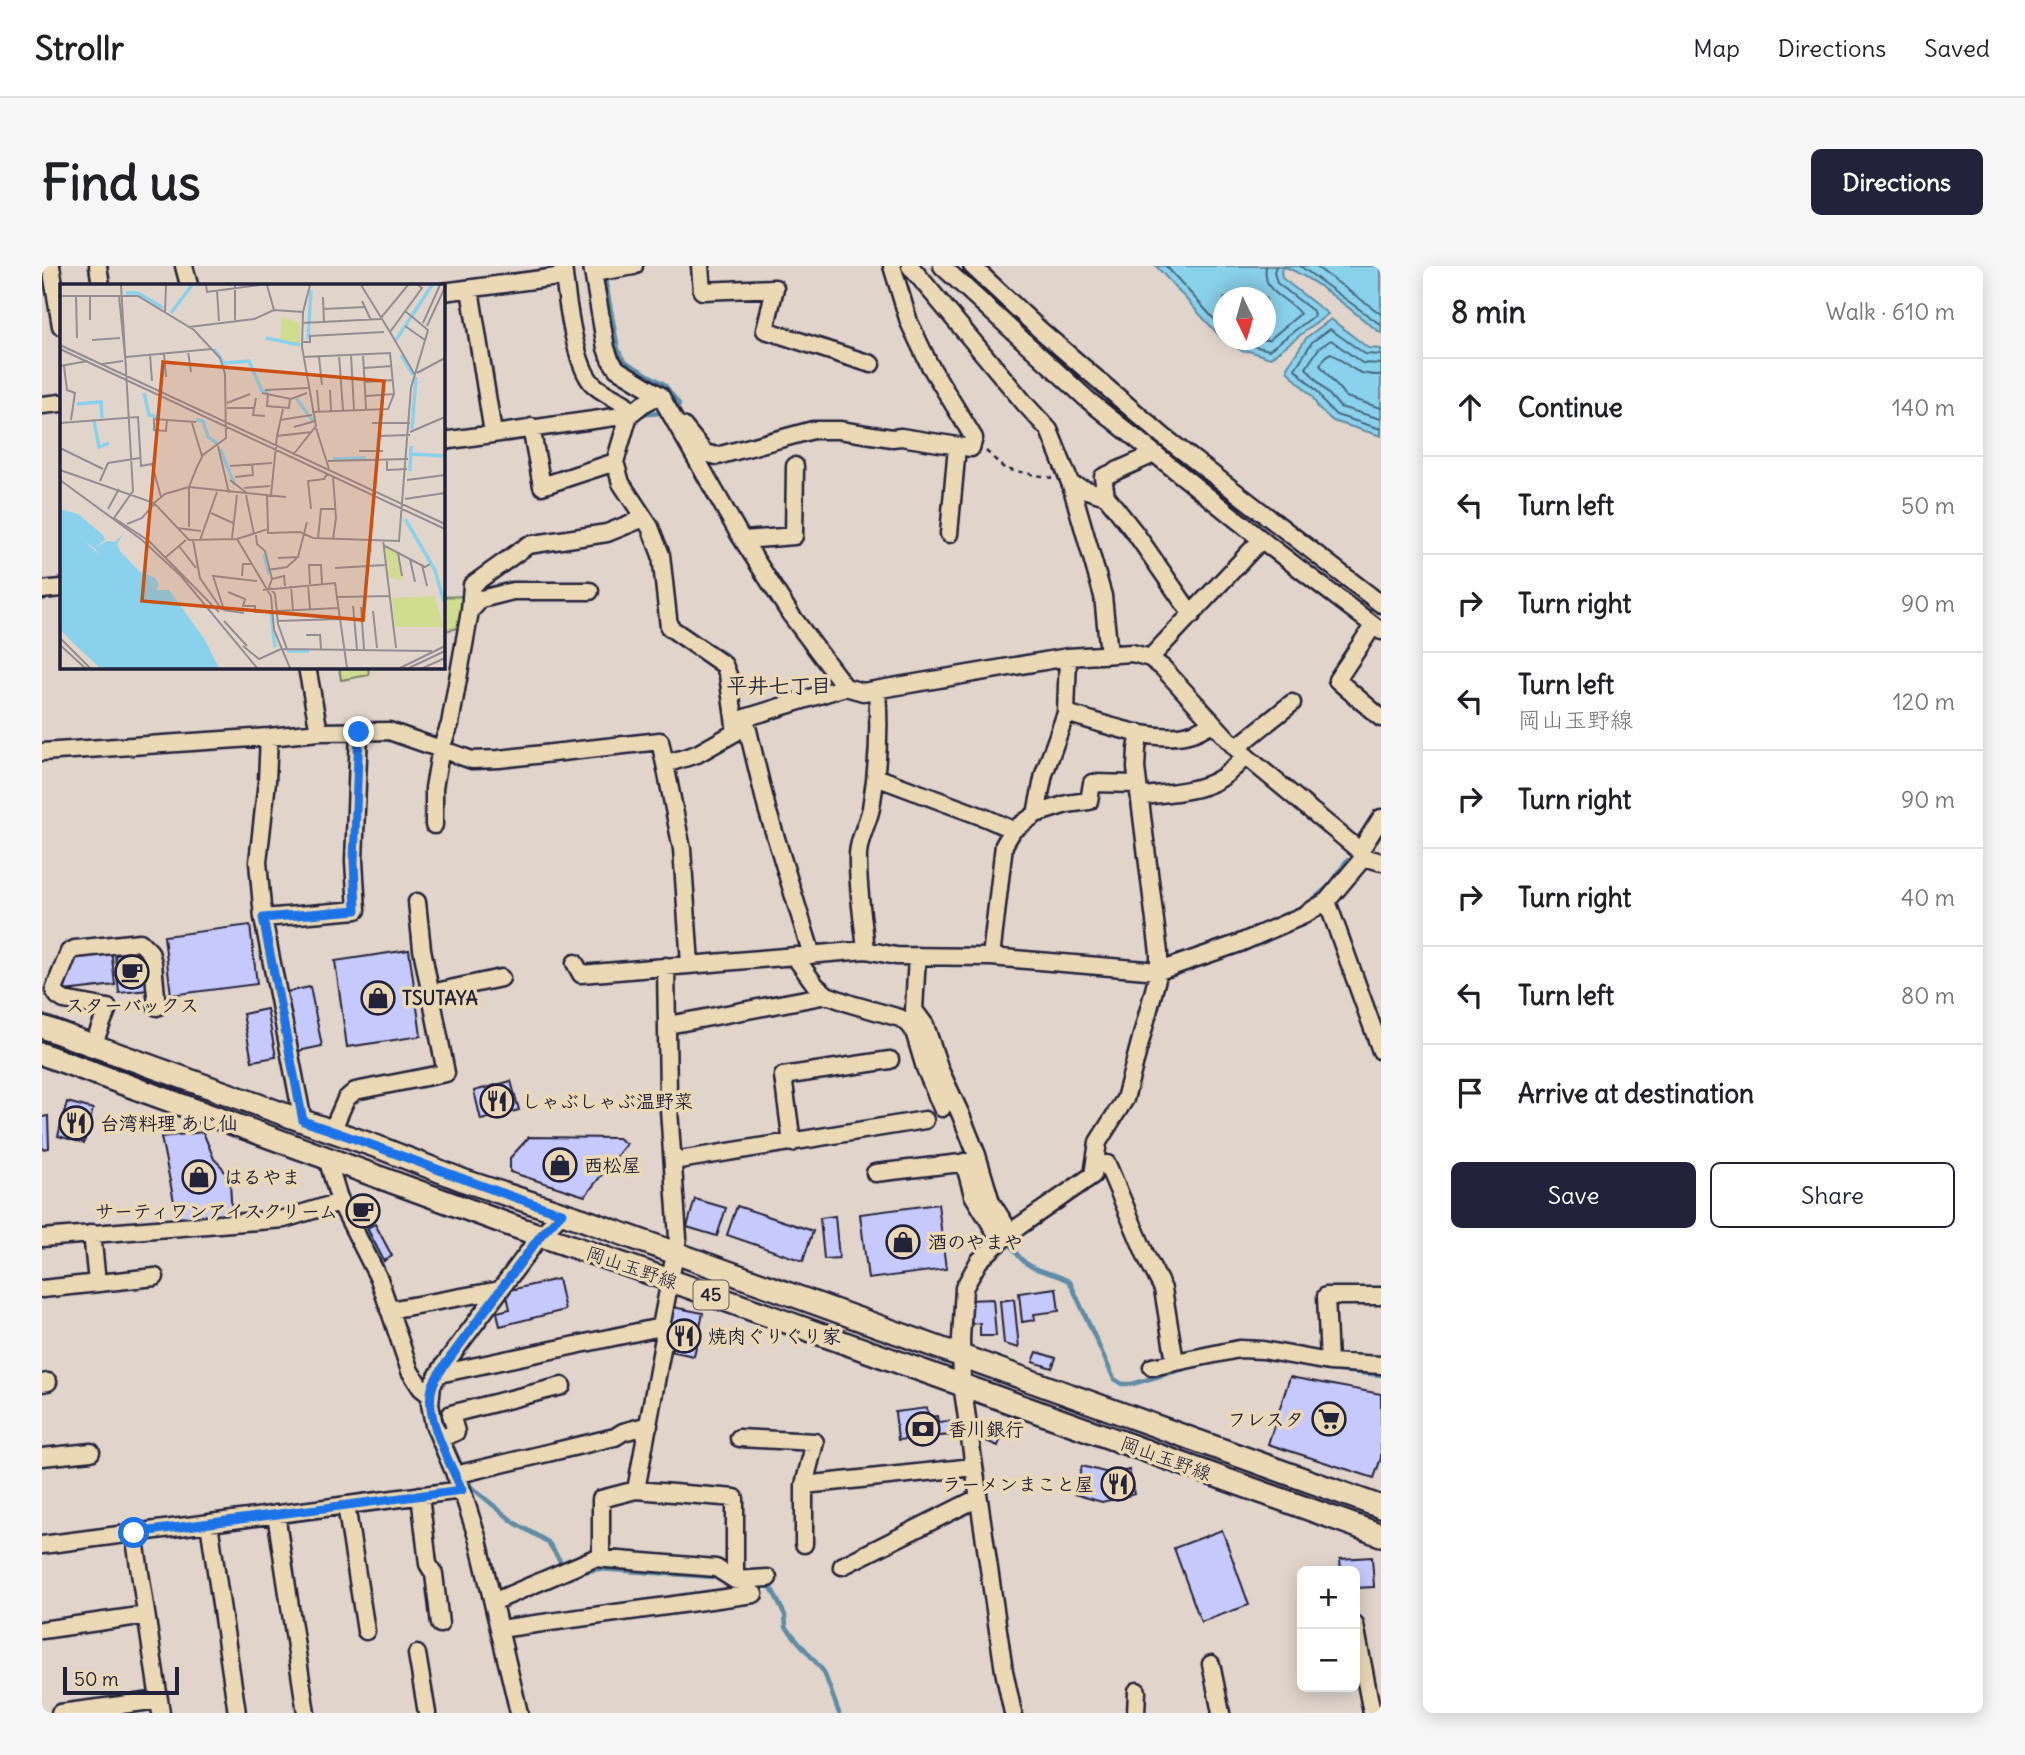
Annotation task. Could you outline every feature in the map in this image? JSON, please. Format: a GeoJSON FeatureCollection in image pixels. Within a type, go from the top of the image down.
{"type":"FeatureCollection","features":[{"type":"Feature","properties":{"kind":"main road","name":"岡山玉野線"},"geometry":{"type":"LineString","coordinates":[[42,1027],[465,1181],[562,1213],[1381,1507]]}},
{"type":"Feature","properties":{"kind":"main road","name":"岡山玉野線"},"geometry":{"type":"LineString","coordinates":[[42,1054],[1381,1535]]}},
{"type":"Feature","properties":{"kind":"street"},"geometry":{"type":"LineString","coordinates":[[51,266],[60,320]]}},
{"type":"Feature","properties":{"kind":"street"},"geometry":{"type":"LineString","coordinates":[[97,266],[101,284]]}},
{"type":"Feature","properties":{"kind":"street"},"geometry":{"type":"LineString","coordinates":[[184,266],[189,284]]}},
{"type":"Feature","properties":{"kind":"street"},"geometry":{"type":"LineString","coordinates":[[634,266],[593,269],[610,359],[617,369],[660,396],[791,615],[845,687]]}},
{"type":"Feature","properties":{"kind":"street"},"geometry":{"type":"LineString","coordinates":[[700,266],[702,291],[775,288],[765,330],[871,364]]}},
{"type":"Feature","properties":{"kind":"street"},"geometry":{"type":"LineString","coordinates":[[892,266],[909,322],[929,364],[974,438],[964,446],[949,534]]}},
{"type":"Feature","properties":{"kind":"street"},"geometry":{"type":"LineString","coordinates":[[910,266],[1049,430],[1070,483],[1103,596],[1109,654]]}},
{"type":"Feature","properties":{"kind":"street"},"geometry":{"type":"LineString","coordinates":[[942,266],[1088,400],[1377,629],[1337,680],[1381,718]]}},
{"type":"Feature","properties":{"kind":"street"},"geometry":{"type":"LineString","coordinates":[[972,266],[1039,329],[1163,436],[1381,604]]}},
{"type":"Feature","properties":{"kind":"street"},"geometry":{"type":"LineString","coordinates":[[444,292],[564,271],[578,354],[585,374],[594,386],[625,404],[629,415],[615,463],[621,483],[650,527],[661,555],[668,627],[724,665],[728,675],[736,732]]}},
{"type":"Feature","properties":{"kind":"street"},"geometry":{"type":"LineString","coordinates":[[470,289],[493,433]]}},
{"type":"Feature","properties":{"kind":"street"},"geometry":{"type":"LineString","coordinates":[[444,441],[629,415],[660,396]]}},
{"type":"Feature","properties":{"kind":"street"},"geometry":{"type":"LineString","coordinates":[[42,405],[60,403]]}},
{"type":"Feature","properties":{"kind":"street"},"geometry":{"type":"LineString","coordinates":[[677,425],[683,425],[705,453],[717,456],[813,430],[839,430],[964,446]]}},
{"type":"Feature","properties":{"kind":"street"},"geometry":{"type":"LineString","coordinates":[[531,427],[542,486],[615,463]]}},
{"type":"Feature","properties":{"kind":"street"},"geometry":{"type":"LineString","coordinates":[[1154,454],[1103,477],[1106,496],[1192,615]]}},
{"type":"Feature","properties":{"kind":"street"},"geometry":{"type":"LineString","coordinates":[[744,540],[794,536],[795,466]]}},
{"type":"Feature","properties":{"kind":"street"},"geometry":{"type":"LineString","coordinates":[[1070,483],[1106,496]]}},
{"type":"Feature","properties":{"kind":"street"},"geometry":{"type":"LineString","coordinates":[[434,825],[434,788],[441,748],[450,724],[472,585],[528,545],[607,533],[644,518]]}},
{"type":"Feature","properties":{"kind":"street"},"geometry":{"type":"LineString","coordinates":[[1264,542],[1306,557],[1311,552]]}},
{"type":"Feature","properties":{"kind":"street"},"geometry":{"type":"LineString","coordinates":[[1150,658],[1264,542]]}},
{"type":"Feature","properties":{"kind":"street"},"geometry":{"type":"LineString","coordinates":[[42,590],[60,588]]}},
{"type":"Feature","properties":{"kind":"street"},"geometry":{"type":"LineString","coordinates":[[470,611],[481,599],[513,591],[590,592]]}},
{"type":"Feature","properties":{"kind":"street"},"geometry":{"type":"LineString","coordinates":[[665,764],[696,754],[736,732],[745,718],[845,687],[863,692],[1068,657],[1132,653],[1150,658],[1163,668],[1241,752],[1362,854],[1381,862]]}},
{"type":"Feature","properties":{"kind":"street"},"geometry":{"type":"LineString","coordinates":[[1036,814],[1044,774],[1066,713],[1068,657]]}},
{"type":"Feature","properties":{"kind":"street"},"geometry":{"type":"LineString","coordinates":[[306,668],[319,732]]}},
{"type":"Feature","properties":{"kind":"street"},"geometry":{"type":"LineString","coordinates":[[866,950],[858,853],[862,830],[870,812],[876,777],[880,726],[877,690]]}},
{"type":"Feature","properties":{"kind":"street"},"geometry":{"type":"LineString","coordinates":[[991,957],[1004,845],[1013,830],[1036,814],[1067,804],[1089,801],[1093,783],[1139,790],[1203,786],[1215,782],[1227,774],[1241,752],[1292,704]]}},
{"type":"Feature","properties":{"kind":"street"},"geometry":{"type":"LineString","coordinates":[[1066,713],[1140,733],[1176,736],[1193,733],[1213,723]]}},
{"type":"Feature","properties":{"kind":"street"},"geometry":{"type":"LineString","coordinates":[[745,718],[803,956],[816,986],[827,995],[900,1018],[909,1024],[936,1077],[961,1113],[971,1162],[1005,1236]]}},
{"type":"Feature","properties":{"kind":"street"},"geometry":{"type":"LineString","coordinates":[[42,752],[319,732],[389,731],[472,760],[660,741],[682,849],[690,964]]}},
{"type":"Feature","properties":{"kind":"street"},"geometry":{"type":"LineString","coordinates":[[263,918],[356,910],[354,861],[359,732]]}},
{"type":"Feature","properties":{"kind":"street"},"geometry":{"type":"LineString","coordinates":[[1013,1713],[1004,1671],[962,1384],[964,1288],[979,1261],[1005,1236],[1093,1175],[1098,1142],[1125,1099],[1159,971],[1139,790],[1137,750],[1140,733]]}},
{"type":"Feature","properties":{"kind":"street"},"geometry":{"type":"LineString","coordinates":[[269,737],[258,862],[263,918],[303,1121]]}},
{"type":"Feature","properties":{"kind":"street"},"geometry":{"type":"LineString","coordinates":[[876,777],[1013,830]]}},
{"type":"Feature","properties":{"kind":"street"},"geometry":{"type":"LineString","coordinates":[[575,963],[581,974],[866,950],[896,956],[991,957],[1159,971],[1240,943],[1302,916],[1327,901],[1362,854],[1381,818]]}},
{"type":"Feature","properties":{"kind":"street"},"geometry":{"type":"LineString","coordinates":[[1327,901],[1381,1051]]}},
{"type":"Feature","properties":{"kind":"street"},"geometry":{"type":"LineString","coordinates":[[332,1131],[346,1099],[355,1091],[446,1073],[422,949],[417,902]]}},
{"type":"Feature","properties":{"kind":"street"},"geometry":{"type":"LineString","coordinates":[[93,1045],[108,1008],[64,1000],[54,990],[69,952],[75,949],[140,942],[150,952],[153,963],[157,1007]]}},
{"type":"Feature","properties":{"kind":"street"},"geometry":{"type":"LineString","coordinates":[[917,956],[914,1010],[925,1025],[942,1108]]}},
{"type":"Feature","properties":{"kind":"street"},"geometry":{"type":"LineString","coordinates":[[636,1490],[664,1338],[661,1326],[678,1238],[668,1095],[666,966]]}},
{"type":"Feature","properties":{"kind":"street"},"geometry":{"type":"LineString","coordinates":[[430,993],[501,978]]}},
{"type":"Feature","properties":{"kind":"street"},"geometry":{"type":"LineString","coordinates":[[668,1025],[827,995]]}},
{"type":"Feature","properties":{"kind":"street"},"geometry":{"type":"LineString","coordinates":[[792,1143],[783,1076],[890,1060]]}},
{"type":"Feature","properties":{"kind":"street"},"geometry":{"type":"LineString","coordinates":[[673,1161],[925,1121]]}},
{"type":"Feature","properties":{"kind":"street"},"geometry":{"type":"LineString","coordinates":[[327,1158],[340,1202],[395,1309],[410,1371],[421,1388],[431,1396]]}},
{"type":"Feature","properties":{"kind":"street"},"geometry":{"type":"LineString","coordinates":[[876,1173],[971,1162]]}},
{"type":"Feature","properties":{"kind":"street"},"geometry":{"type":"LineString","coordinates":[[1095,1164],[1107,1164],[1163,1289],[1175,1362]]}},
{"type":"Feature","properties":{"kind":"street"},"geometry":{"type":"LineString","coordinates":[[42,1238],[92,1238],[284,1219],[340,1202]]}},
{"type":"Feature","properties":{"kind":"street"},"geometry":{"type":"LineString","coordinates":[[519,1713],[461,1479],[446,1437],[434,1424],[430,1404],[432,1385],[439,1374],[541,1235],[562,1213]]}},
{"type":"Feature","properties":{"kind":"street"},"geometry":{"type":"LineString","coordinates":[[92,1238],[97,1283]]}},
{"type":"Feature","properties":{"kind":"street"},"geometry":{"type":"LineString","coordinates":[[42,1289],[155,1277]]}},
{"type":"Feature","properties":{"kind":"street"},"geometry":{"type":"LineString","coordinates":[[395,1309],[500,1290]]}},
{"type":"Feature","properties":{"kind":"street"},"geometry":{"type":"LineString","coordinates":[[1329,1362],[1326,1296],[1381,1296]]}},
{"type":"Feature","properties":{"kind":"street"},"geometry":{"type":"LineString","coordinates":[[439,1374],[661,1326]]}},
{"type":"Feature","properties":{"kind":"street"},"geometry":{"type":"LineString","coordinates":[[1152,1367],[1239,1349],[1263,1350],[1329,1362],[1381,1365]]}},
{"type":"Feature","properties":{"kind":"street"},"geometry":{"type":"LineString","coordinates":[[446,1437],[456,1433],[450,1414],[562,1386]]}},
{"type":"Feature","properties":{"kind":"street"},"geometry":{"type":"LineString","coordinates":[[42,1545],[419,1495],[461,1479],[615,1437],[649,1425]]}},
{"type":"Feature","properties":{"kind":"street"},"geometry":{"type":"LineString","coordinates":[[739,1438],[815,1442],[804,1485],[804,1544]]}},
{"type":"Feature","properties":{"kind":"street"},"geometry":{"type":"LineString","coordinates":[[42,1457],[91,1452]]}},
{"type":"Feature","properties":{"kind":"street"},"geometry":{"type":"LineString","coordinates":[[804,1485],[974,1467]]}},
{"type":"Feature","properties":{"kind":"street"},"geometry":{"type":"LineString","coordinates":[[601,1558],[601,1499],[636,1490],[735,1498],[735,1580]]}},
{"type":"Feature","properties":{"kind":"street"},"geometry":{"type":"LineString","coordinates":[[419,1495],[428,1564],[434,1574],[440,1624]]}},
{"type":"Feature","properties":{"kind":"street"},"geometry":{"type":"LineString","coordinates":[[842,1566],[978,1498]]}},
{"type":"Feature","properties":{"kind":"street"},"geometry":{"type":"LineString","coordinates":[[346,1505],[366,1631]]}},
{"type":"Feature","properties":{"kind":"street"},"geometry":{"type":"LineString","coordinates":[[276,1514],[306,1713]]}},
{"type":"Feature","properties":{"kind":"street"},"geometry":{"type":"LineString","coordinates":[[209,1523],[237,1713]]}},
{"type":"Feature","properties":{"kind":"street"},"geometry":{"type":"LineString","coordinates":[[60,1713],[160,1706],[134,1533]]}},
{"type":"Feature","properties":{"kind":"street"},"geometry":{"type":"LineString","coordinates":[[493,1602],[595,1558],[716,1568],[735,1580],[768,1578]]}},
{"type":"Feature","properties":{"kind":"street"},"geometry":{"type":"LineString","coordinates":[[499,1629],[754,1594]]}},
{"type":"Feature","properties":{"kind":"street"},"geometry":{"type":"LineString","coordinates":[[42,1630],[146,1615]]}},
{"type":"Feature","properties":{"kind":"street"},"geometry":{"type":"LineString","coordinates":[[1356,1629],[1372,1713]]}},
{"type":"Feature","properties":{"kind":"street"},"geometry":{"type":"LineString","coordinates":[[417,1654],[427,1713]]}},
{"type":"Feature","properties":{"kind":"street"},"geometry":{"type":"LineString","coordinates":[[1211,1664],[1221,1713]]}},
{"type":"Feature","properties":{"kind":"street"},"geometry":{"type":"LineString","coordinates":[[1136,1713],[1137,1691]]}},
{"type":"Feature","properties":{"kind":"path"},"geometry":{"type":"LineString","coordinates":[[964,446],[989,452],[1005,469],[1070,483]]}},
{"type":"Feature","properties":{"kind":"green space"},"geometry":{"type":"Polygon","coordinates":[[[465,596],[459,628],[444,631],[444,597],[465,596]]]}},
{"type":"Feature","properties":{"kind":"green space"},"geometry":{"type":"Polygon","coordinates":[[[339,668],[368,668],[369,675],[341,680],[339,668]]]}},
{"type":"Feature","properties":{"kind":"water"},"geometry":{"type":"Polygon","coordinates":[[[1156,266],[1381,266],[1381,333],[1322,288],[1285,267],[1281,270],[1282,278],[1328,314],[1270,358],[1240,350],[1276,350],[1276,287],[1213,287],[1213,329],[1156,266]]]}},
{"type":"Feature","properties":{"kind":"water"},"geometry":{"type":"Polygon","coordinates":[[[1331,319],[1368,348],[1381,349],[1381,436],[1333,421],[1319,409],[1312,396],[1288,372],[1287,367],[1307,337],[1331,319]]]}},
{"type":"Feature","properties":{"kind":"building"},"geometry":{"type":"Polygon","coordinates":[[[250,925],[257,984],[171,995],[164,936],[250,925]]]}},
{"type":"Feature","properties":{"kind":"building"},"geometry":{"type":"Polygon","coordinates":[[[111,949],[115,985],[64,991],[77,953],[111,949]]]}},
{"type":"Feature","properties":{"kind":"building","name":"TSUTAYA"},"geometry":{"type":"Polygon","coordinates":[[[409,950],[421,1036],[347,1047],[335,961],[409,950]]]}},
{"type":"Feature","properties":{"kind":"building","name":"スターバックス"},"geometry":{"type":"Polygon","coordinates":[[[145,952],[149,990],[119,993],[115,955],[145,952]]]}},
{"type":"Feature","properties":{"kind":"building"},"geometry":{"type":"Polygon","coordinates":[[[310,987],[322,1046],[298,1051],[286,992],[310,987]]]}},
{"type":"Feature","properties":{"kind":"building"},"geometry":{"type":"Polygon","coordinates":[[[267,1009],[276,1057],[252,1061],[243,1014],[267,1009]]]}},
{"type":"Feature","properties":{"kind":"building","name":"しゃぶしゃぶ温野菜"},"geometry":{"type":"Polygon","coordinates":[[[511,1081],[519,1110],[481,1120],[474,1091],[511,1081]]]}},
{"type":"Feature","properties":{"kind":"building","name":"台湾料理 あじ仙"},"geometry":{"type":"Polygon","coordinates":[[[67,1102],[93,1109],[84,1143],[58,1136],[67,1102]]]}},
{"type":"Feature","properties":{"kind":"building"},"geometry":{"type":"Polygon","coordinates":[[[48,1116],[49,1148],[42,1149],[42,1117],[48,1116]]]}},
{"type":"Feature","properties":{"kind":"building","name":"はるやま"},"geometry":{"type":"Polygon","coordinates":[[[203,1132],[214,1159],[230,1182],[232,1217],[178,1221],[161,1137],[203,1132]]]}},
{"type":"Feature","properties":{"kind":"building","name":"西松屋"},"geometry":{"type":"Polygon","coordinates":[[[529,1137],[618,1138],[626,1144],[585,1196],[510,1172],[510,1158],[529,1137]]]}},
{"type":"Feature","properties":{"kind":"building","name":"サーティワンアイスクリーム"},"geometry":{"type":"Polygon","coordinates":[[[360,1197],[372,1222],[366,1225],[354,1200],[360,1197]]]}},
{"type":"Feature","properties":{"kind":"building"},"geometry":{"type":"Polygon","coordinates":[[[695,1199],[726,1208],[717,1236],[687,1227],[695,1199]]]}},
{"type":"Feature","properties":{"kind":"building","name":"酒のやまや"},"geometry":{"type":"Polygon","coordinates":[[[938,1204],[946,1269],[868,1279],[860,1214],[938,1204]]]}},
{"type":"Feature","properties":{"kind":"building"},"geometry":{"type":"Polygon","coordinates":[[[737,1206],[813,1231],[803,1261],[727,1235],[737,1206]]]}},
{"type":"Feature","properties":{"kind":"building"},"geometry":{"type":"Polygon","coordinates":[[[835,1216],[839,1258],[824,1259],[820,1218],[835,1216]]]}},
{"type":"Feature","properties":{"kind":"building"},"geometry":{"type":"Polygon","coordinates":[[[375,1224],[392,1256],[384,1261],[367,1228],[375,1224]]]}},
{"type":"Feature","properties":{"kind":"building"},"geometry":{"type":"Polygon","coordinates":[[[558,1279],[565,1310],[500,1326],[497,1312],[510,1309],[506,1291],[558,1279]]]}},
{"type":"Feature","properties":{"kind":"building"},"geometry":{"type":"Polygon","coordinates":[[[1056,1288],[1059,1311],[1034,1314],[1035,1320],[1022,1322],[1019,1293],[1056,1288]]]}},
{"type":"Feature","properties":{"kind":"building"},"geometry":{"type":"Polygon","coordinates":[[[993,1299],[996,1336],[980,1336],[980,1323],[969,1324],[968,1300],[993,1299]]]}},
{"type":"Feature","properties":{"kind":"building"},"geometry":{"type":"Polygon","coordinates":[[[1014,1299],[1019,1348],[1004,1344],[1000,1301],[1014,1299]]]}},
{"type":"Feature","properties":{"kind":"building"},"geometry":{"type":"Polygon","coordinates":[[[673,1307],[703,1313],[694,1356],[665,1350],[673,1307]]]}},
{"type":"Feature","properties":{"kind":"building"},"geometry":{"type":"Polygon","coordinates":[[[1037,1352],[1056,1358],[1052,1368],[1033,1362],[1037,1352]]]}},
{"type":"Feature","properties":{"kind":"building","name":"フレスタ"},"geometry":{"type":"Polygon","coordinates":[[[1290,1377],[1381,1394],[1381,1458],[1374,1478],[1268,1444],[1290,1377]]]}},
{"type":"Feature","properties":{"kind":"building","name":"香川銀行"},"geometry":{"type":"Polygon","coordinates":[[[927,1408],[928,1417],[937,1416],[938,1422],[949,1421],[950,1435],[898,1440],[895,1412],[927,1408]]]}},
{"type":"Feature","properties":{"kind":"building"},"geometry":{"type":"Polygon","coordinates":[[[976,1423],[1003,1433],[998,1446],[981,1439],[976,1423]]]}},
{"type":"Feature","properties":{"kind":"building"},"geometry":{"type":"Polygon","coordinates":[[[1082,1466],[1112,1474],[1129,1470],[1135,1494],[1102,1502],[1074,1494],[1082,1466]]]}},
{"type":"Feature","properties":{"kind":"building"},"geometry":{"type":"Polygon","coordinates":[[[1222,1530],[1249,1605],[1201,1622],[1174,1548],[1222,1530]]]}},
{"type":"Feature","properties":{"kind":"building"},"geometry":{"type":"Polygon","coordinates":[[[1372,1557],[1374,1587],[1360,1588],[1360,1566],[1341,1566],[1340,1559],[1372,1557]]]}},
{"type":"Feature","properties":{"kind":"waterway"},"geometry":{"type":"LineString","coordinates":[[605,279],[622,358],[664,384],[679,404],[676,409]]}},
{"type":"Feature","properties":{"kind":"waterway"},"geometry":{"type":"LineString","coordinates":[[576,304],[580,329]]}},
{"type":"Feature","properties":{"kind":"waterway"},"geometry":{"type":"LineString","coordinates":[[618,391],[635,402]]}},
{"type":"Feature","properties":{"kind":"waterway"},"geometry":{"type":"LineString","coordinates":[[639,415],[660,413]]}},
{"type":"Feature","properties":{"kind":"waterway"},"geometry":{"type":"LineString","coordinates":[[658,528],[667,549]]}},
{"type":"Feature","properties":{"kind":"waterway"},"geometry":{"type":"LineString","coordinates":[[694,635],[726,655],[732,666]]}},
{"type":"Feature","properties":{"kind":"waterway"},"geometry":{"type":"LineString","coordinates":[[1308,904],[1331,884],[1347,860]]}},
{"type":"Feature","properties":{"kind":"waterway"},"geometry":{"type":"LineString","coordinates":[[1192,951],[1243,933]]}},
{"type":"Feature","properties":{"kind":"waterway"},"geometry":{"type":"LineString","coordinates":[[961,1136],[968,1158]]}},
{"type":"Feature","properties":{"kind":"waterway"},"geometry":{"type":"LineString","coordinates":[[344,1189],[382,1265],[397,1305]]}},
{"type":"Feature","properties":{"kind":"waterway"},"geometry":{"type":"LineString","coordinates":[[1008,1241],[1028,1265],[1070,1282],[1114,1379],[1122,1384],[1132,1384],[1187,1368]]}},
{"type":"Feature","properties":{"kind":"waterway"},"geometry":{"type":"LineString","coordinates":[[1330,1370],[1381,1375]]}},
{"type":"Feature","properties":{"kind":"waterway"},"geometry":{"type":"LineString","coordinates":[[438,1407],[447,1431]]}},
{"type":"Feature","properties":{"kind":"waterway"},"geometry":{"type":"LineString","coordinates":[[450,1440],[471,1487],[515,1523],[548,1542],[564,1567]]}},
{"type":"Feature","properties":{"kind":"waterway"},"geometry":{"type":"LineString","coordinates":[[167,1521],[391,1491]]}},
{"type":"Feature","properties":{"kind":"waterway"},"geometry":{"type":"LineString","coordinates":[[575,1574],[598,1569],[714,1577],[725,1582]]}},
{"type":"Feature","properties":{"kind":"waterway"},"geometry":{"type":"LineString","coordinates":[[760,1585],[771,1587],[785,1615],[786,1627],[824,1672],[839,1713]]}},
{"type":"Feature","properties":{"kind":"place","name":"スターバックス"},"geometry":{"type":"Point","coordinates":[132,972]}},
{"type":"Feature","properties":{"kind":"place","name":"TSUTAYA"},"geometry":{"type":"Point","coordinates":[378,998]}},
{"type":"Feature","properties":{"kind":"place","name":"しゃぶしゃぶ温野菜"},"geometry":{"type":"Point","coordinates":[497,1101]}},
{"type":"Feature","properties":{"kind":"place","name":"台湾料理 あじ仙"},"geometry":{"type":"Point","coordinates":[76,1123]}},
{"type":"Feature","properties":{"kind":"place","name":"西松屋"},"geometry":{"type":"Point","coordinates":[560,1165]}},
{"type":"Feature","properties":{"kind":"place","name":"はるやま"},"geometry":{"type":"Point","coordinates":[199,1177]}},
{"type":"Feature","properties":{"kind":"place","name":"サーティワンアイスクリーム"},"geometry":{"type":"Point","coordinates":[363,1211]}},
{"type":"Feature","properties":{"kind":"place","name":"酒のやまや"},"geometry":{"type":"Point","coordinates":[903,1242]}},
{"type":"Feature","properties":{"kind":"place","name":"焼肉ぐりぐり家"},"geometry":{"type":"Point","coordinates":[684,1336]}},
{"type":"Feature","properties":{"kind":"place","name":"フレスタ"},"geometry":{"type":"Point","coordinates":[1329,1419]}},
{"type":"Feature","properties":{"kind":"place","name":"香川銀行"},"geometry":{"type":"Point","coordinates":[923,1429]}},
{"type":"Feature","properties":{"kind":"place","name":"ラーメンまこと屋"},"geometry":{"type":"Point","coordinates":[1118,1484]}},
{"type":"Feature","properties":{"kind":"district","name":"平井七丁目"},"geometry":{"type":"Point","coordinates":[779,686]}},
{"type":"Feature","properties":{"kind":"route"},"geometry":{"type":"LineString","coordinates":[[134,1533],[462,1490],[434,1424],[430,1404],[432,1385],[541,1235],[562,1213],[518,1200],[303,1121],[263,918],[356,910],[354,861],[359,732]]}}]}
